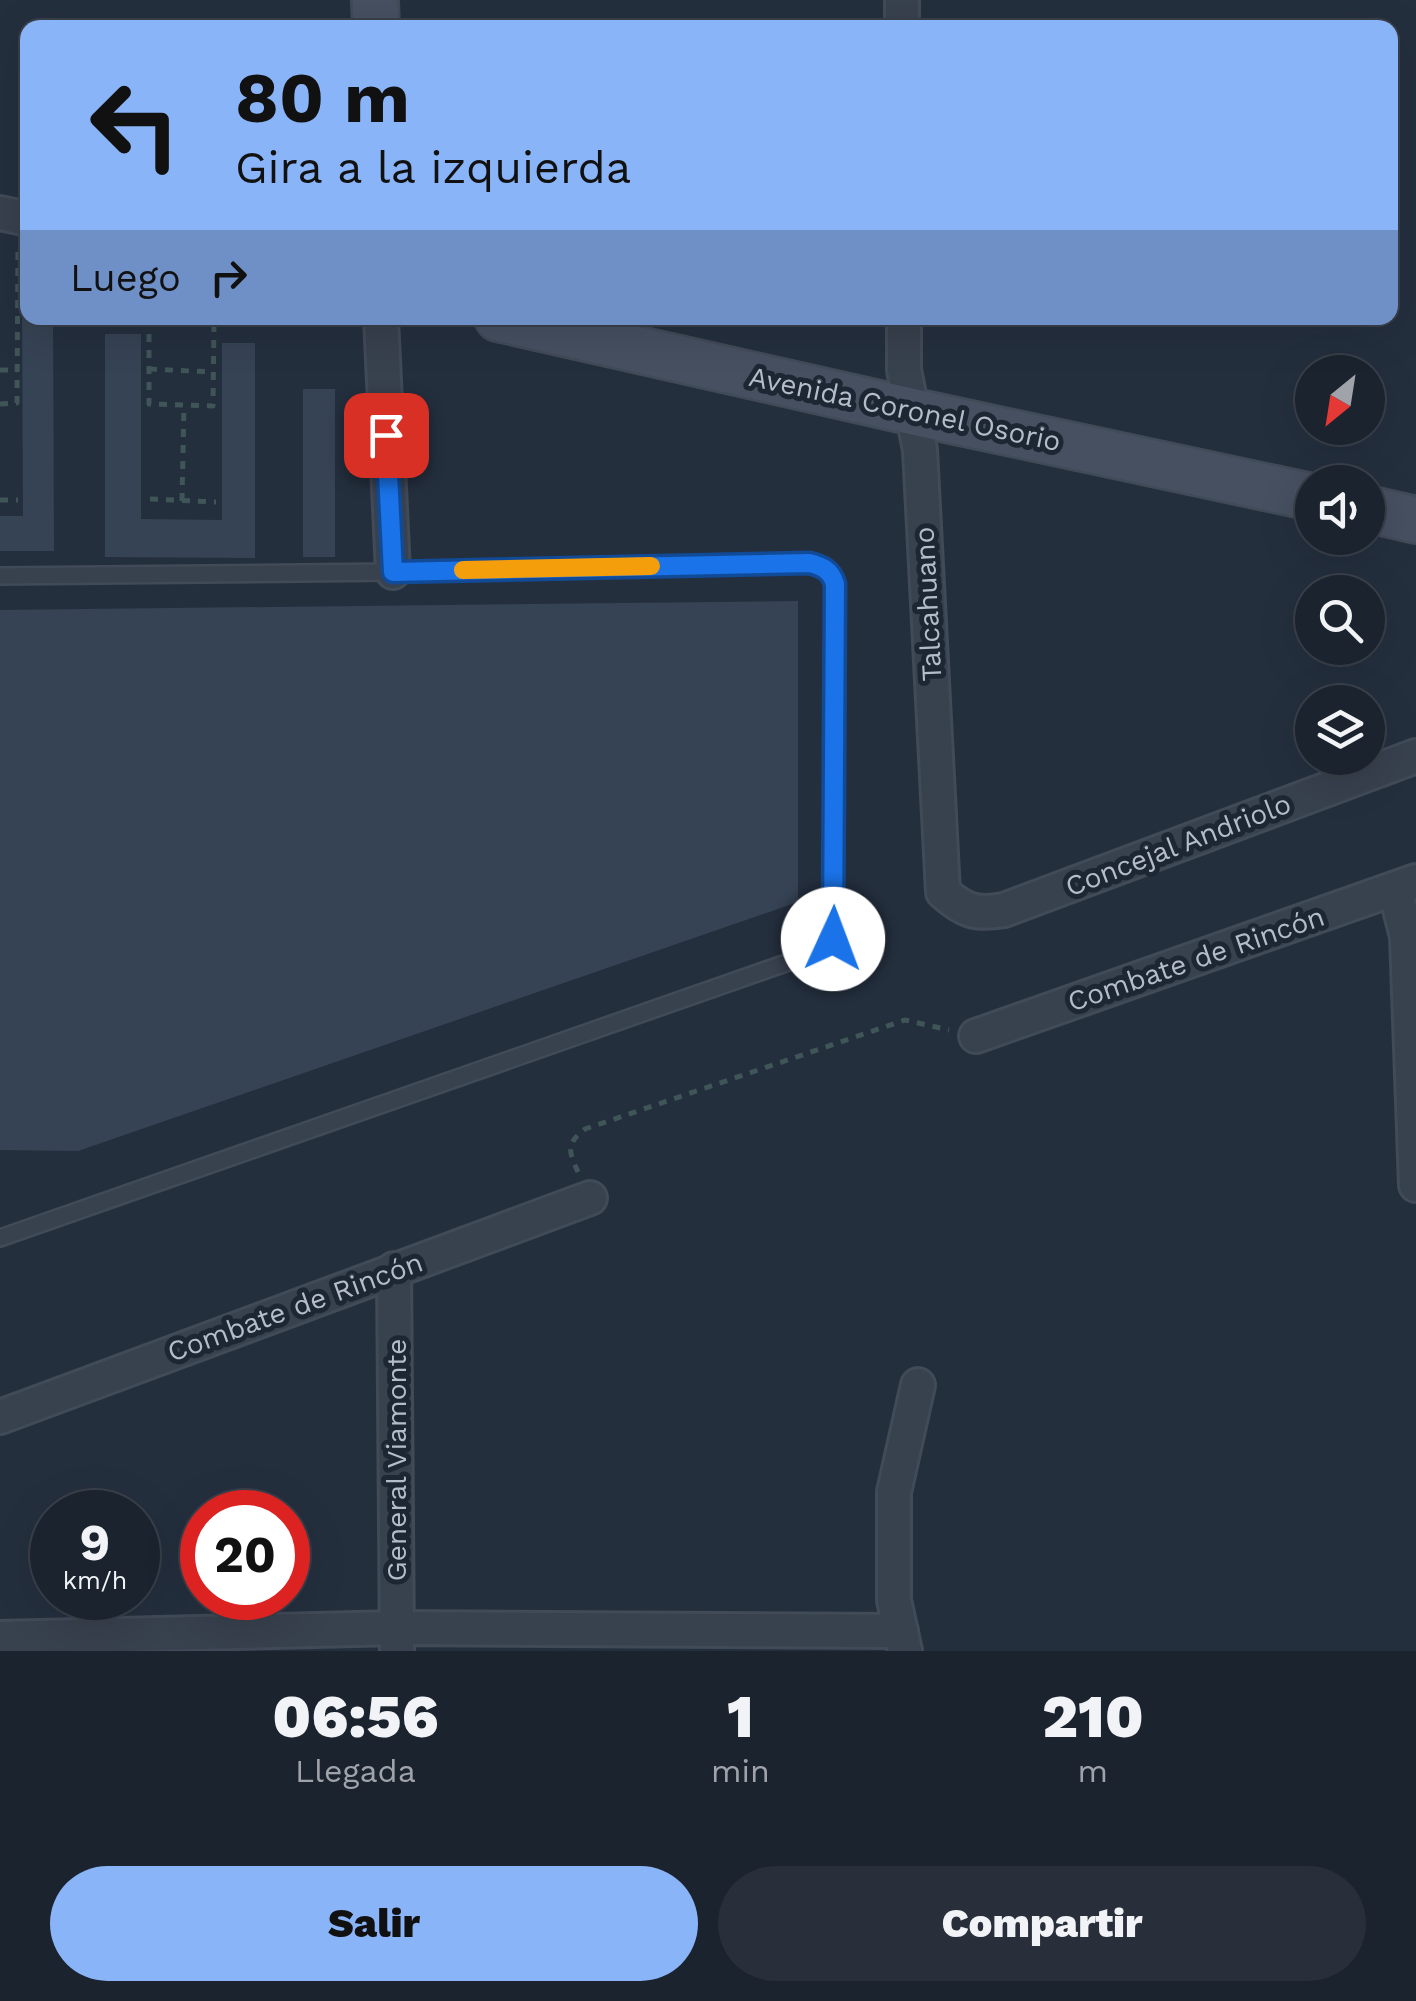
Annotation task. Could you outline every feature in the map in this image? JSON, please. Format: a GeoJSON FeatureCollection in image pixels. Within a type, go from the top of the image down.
{"type":"FeatureCollection","features":[{"type":"Feature","properties":{"kind":"street"},"geometry":{"type":"LineString","coordinates":[[381,325],[393,572]]}},
{"type":"Feature","properties":{"kind":"street","name":"Avenida Coronel Osorio"},"geometry":{"type":"LineString","coordinates":[[529,325],[1295,494]]}},
{"type":"Feature","properties":{"kind":"street","name":"Talcahuano"},"geometry":{"type":"LineString","coordinates":[[904,325],[904,370],[920,450],[943,892]]}},
{"type":"Feature","properties":{"kind":"street"},"geometry":{"type":"LineString","coordinates":[[1385,513],[1416,520]]}},
{"type":"Feature","properties":{"kind":"street","name":"Concejal Andriolo"},"geometry":{"type":"LineString","coordinates":[[943,892],[966,909],[984,914],[1004,910],[1416,756]]}},
{"type":"Feature","properties":{"kind":"street"},"geometry":{"type":"LineString","coordinates":[[1406,885],[1416,1185]]}},
{"type":"Feature","properties":{"kind":"street","name":"Combate de Rincón"},"geometry":{"type":"LineString","coordinates":[[976,1036],[1406,885]]}},
{"type":"Feature","properties":{"kind":"street","name":"Combate de Rincón"},"geometry":{"type":"LineString","coordinates":[[0,1417],[590,1198]]}},
{"type":"Feature","properties":{"kind":"street","name":"General Viamonte"},"geometry":{"type":"LineString","coordinates":[[394,1269],[397,1640]]}},
{"type":"Feature","properties":{"kind":"street"},"geometry":{"type":"LineString","coordinates":[[0,1638],[903,1641],[894,1600],[894,1492],[918,1386]]}},
{"type":"Feature","properties":{"kind":"lane"},"geometry":{"type":"LineString","coordinates":[[0,576],[809,563],[832,574],[835,584],[833,939],[824,950],[0,1238]]}},
{"type":"Feature","properties":{"kind":"path"},"geometry":{"type":"LineString","coordinates":[[0,404],[17,403],[15,216]]}},
{"type":"Feature","properties":{"kind":"path"},"geometry":{"type":"LineString","coordinates":[[148,325],[149,404],[213,406],[214,325]]}},
{"type":"Feature","properties":{"kind":"path"},"geometry":{"type":"LineString","coordinates":[[149,369],[213,372]]}},
{"type":"Feature","properties":{"kind":"path"},"geometry":{"type":"LineString","coordinates":[[0,370],[17,370]]}},
{"type":"Feature","properties":{"kind":"path"},"geometry":{"type":"LineString","coordinates":[[182,501],[184,405]]}},
{"type":"Feature","properties":{"kind":"path"},"geometry":{"type":"LineString","coordinates":[[0,500],[18,500]]}},
{"type":"Feature","properties":{"kind":"path"},"geometry":{"type":"LineString","coordinates":[[150,500],[216,502]]}},
{"type":"Feature","properties":{"kind":"path"},"geometry":{"type":"LineString","coordinates":[[590,1198],[570,1153],[573,1138],[585,1129],[905,1020],[976,1036]]}},
{"type":"Feature","properties":{"kind":"building"},"geometry":{"type":"Polygon","coordinates":[[[22,325],[53,325],[54,551],[0,551],[0,516],[23,516],[22,325]]]}},
{"type":"Feature","properties":{"kind":"building"},"geometry":{"type":"Polygon","coordinates":[[[105,334],[141,334],[141,519],[222,520],[222,343],[255,343],[255,558],[105,557],[105,334]]]}},
{"type":"Feature","properties":{"kind":"building"},"geometry":{"type":"Polygon","coordinates":[[[303,389],[335,389],[335,557],[303,557],[303,389]]]}},
{"type":"Feature","properties":{"kind":"building"},"geometry":{"type":"Polygon","coordinates":[[[798,601],[798,902],[78,1151],[0,1150],[0,610],[798,601]]]}},
{"type":"Feature","properties":{"kind":"slow traffic"},"geometry":{"type":"LineString","coordinates":[[463,570],[651,566]]}},
{"type":"Feature","properties":{"kind":"route"},"geometry":{"type":"LineString","coordinates":[[386,435],[393,572],[809,563],[832,574],[833,939]]}}]}
